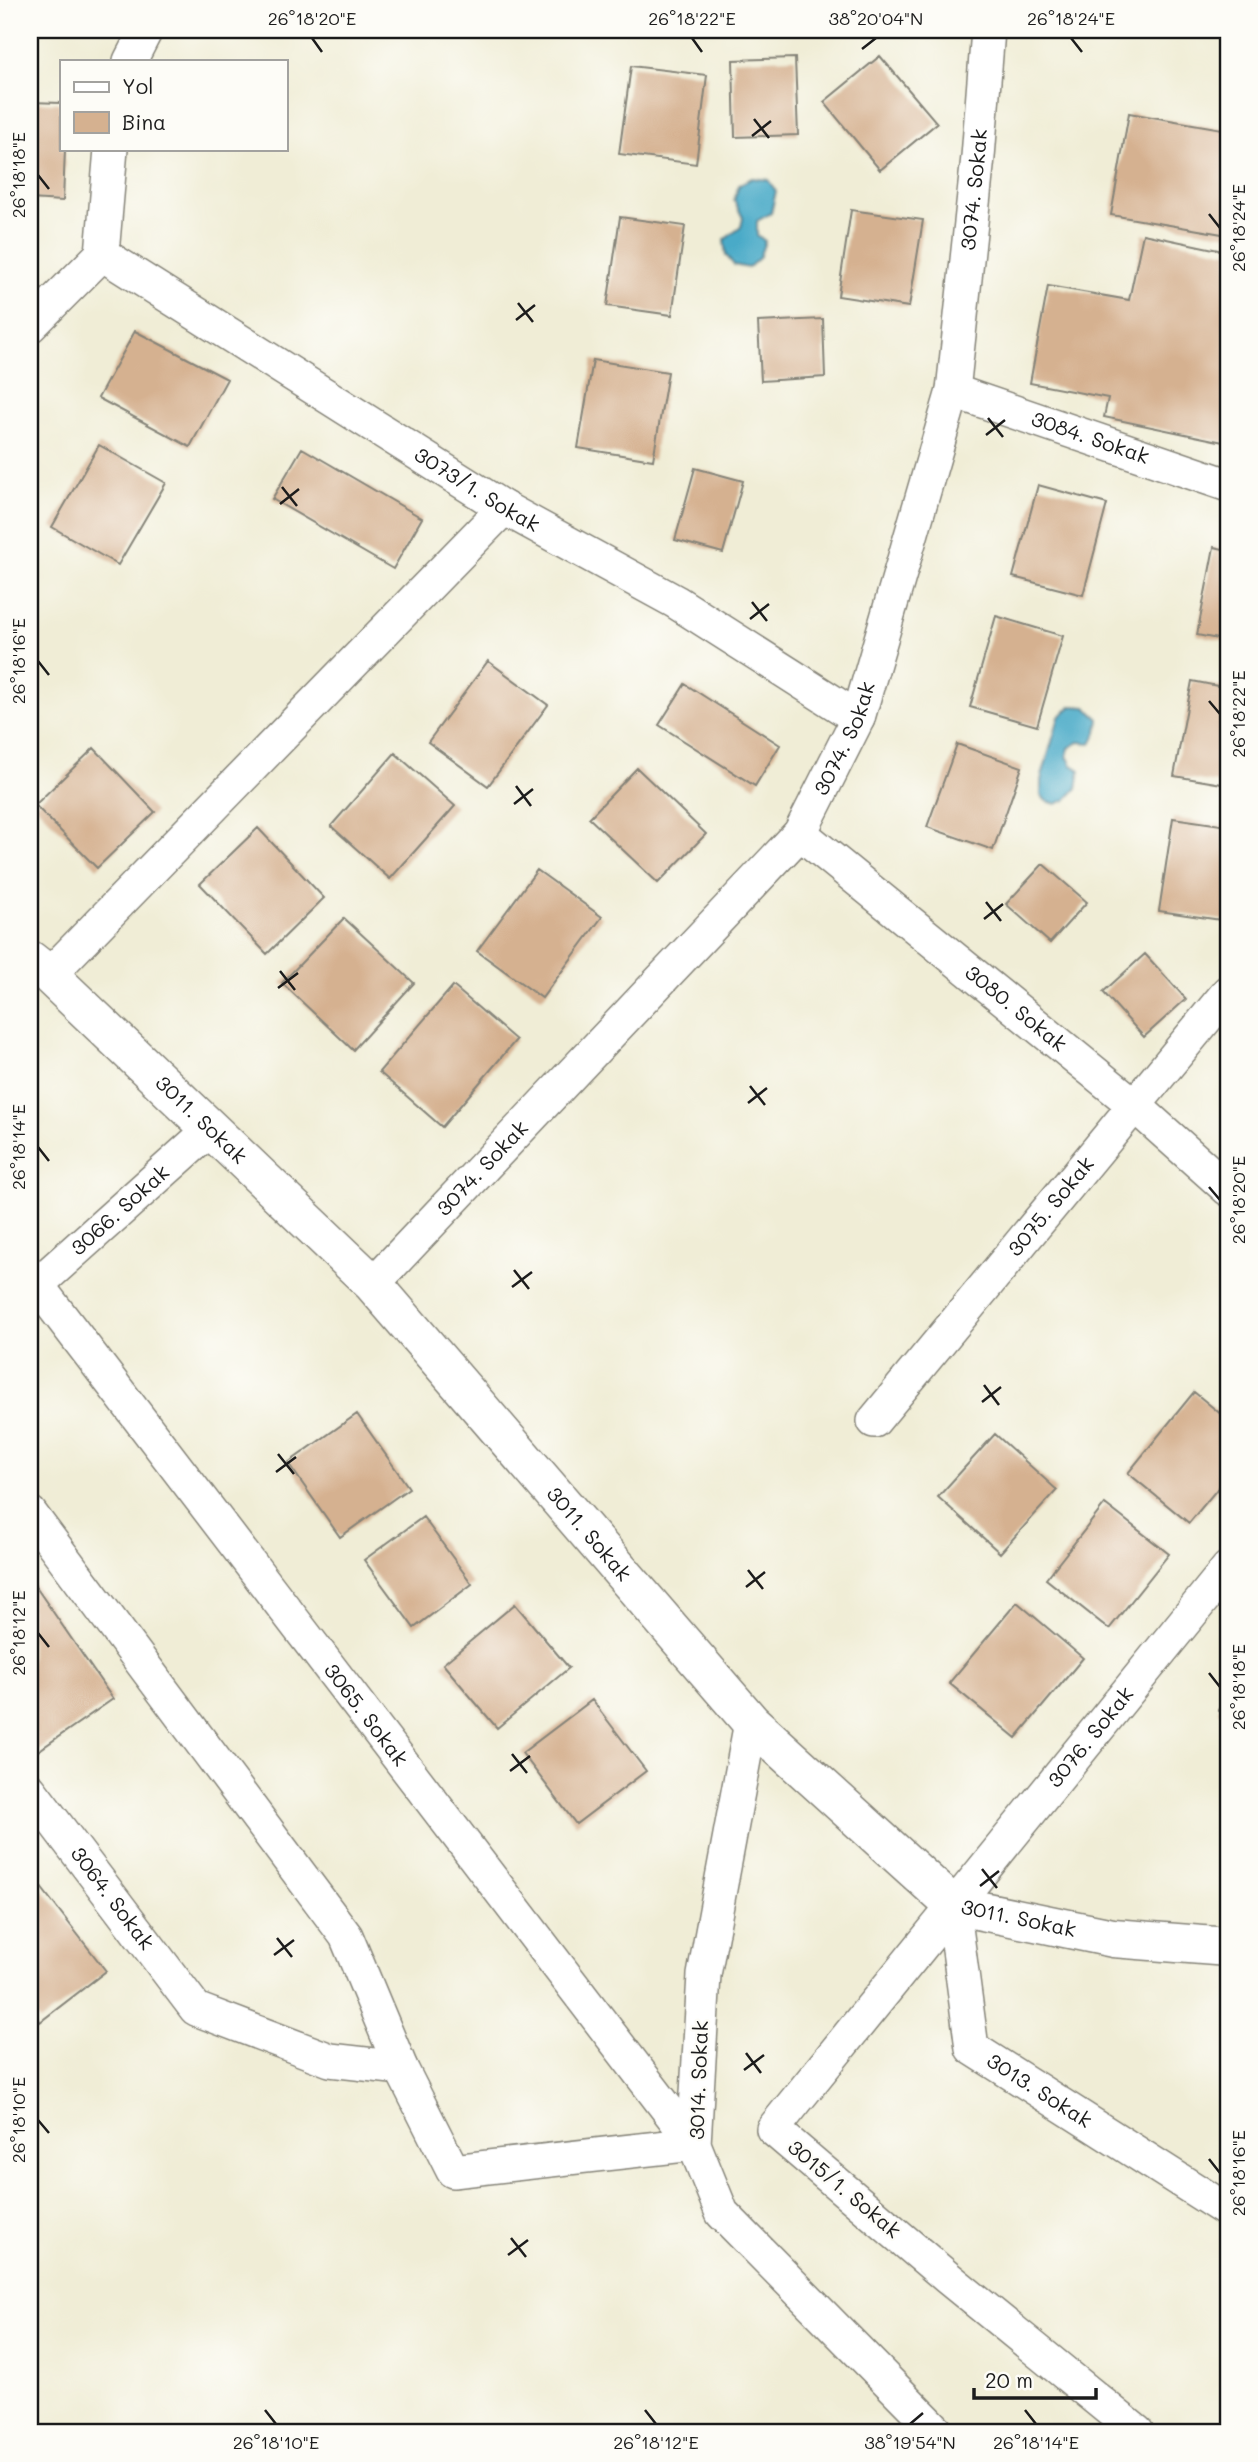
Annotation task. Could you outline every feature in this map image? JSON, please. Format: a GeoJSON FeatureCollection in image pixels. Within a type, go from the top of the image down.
{"type":"FeatureCollection","features":[{"type":"Feature","properties":{"kind":"street"},"geometry":{"type":"LineString","coordinates":[[131,60],[146,30]]}},
{"type":"Feature","properties":{"kind":"street","name":"3074. Sokak"},"geometry":{"type":"LineString","coordinates":[[373,1284],[800,833],[858,718],[953,391],[978,158],[988,30]]}},
{"type":"Feature","properties":{"kind":"street"},"geometry":{"type":"LineString","coordinates":[[30,326],[102,254],[111,150]]}},
{"type":"Feature","properties":{"kind":"street","name":"3073/1. Sokak"},"geometry":{"type":"LineString","coordinates":[[102,254],[504,508],[676,602],[858,718]]}},
{"type":"Feature","properties":{"kind":"street","name":"3084. Sokak"},"geometry":{"type":"LineString","coordinates":[[953,391],[1228,485]]}},
{"type":"Feature","properties":{"kind":"street"},"geometry":{"type":"LineString","coordinates":[[40,967],[504,508]]}},
{"type":"Feature","properties":{"kind":"street","name":"3080. Sokak"},"geometry":{"type":"LineString","coordinates":[[800,833],[1133,1104],[1228,1189]]}},
{"type":"Feature","properties":{"kind":"street","name":"3011. Sokak"},"geometry":{"type":"LineString","coordinates":[[40,967],[373,1284],[751,1722],[953,1905],[1113,1938],[1228,1947]]}},
{"type":"Feature","properties":{"kind":"street","name":"3075. Sokak"},"geometry":{"type":"LineString","coordinates":[[874,1421],[1228,992]]}},
{"type":"Feature","properties":{"kind":"street","name":"3066. Sokak"},"geometry":{"type":"LineString","coordinates":[[33,1288],[211,1129]]}},
{"type":"Feature","properties":{"kind":"street","name":"3065. Sokak"},"geometry":{"type":"LineString","coordinates":[[33,1288],[694,2144]]}},
{"type":"Feature","properties":{"kind":"street"},"geometry":{"type":"LineString","coordinates":[[30,1513],[346,1936],[401,2068],[453,2171],[694,2144]]}},
{"type":"Feature","properties":{"kind":"street","name":"3076. Sokak"},"geometry":{"type":"LineString","coordinates":[[953,1905],[1228,1568]]}},
{"type":"Feature","properties":{"kind":"street","name":"3014. Sokak"},"geometry":{"type":"LineString","coordinates":[[751,1722],[704,1975],[694,2144],[722,2213],[938,2432]]}},
{"type":"Feature","properties":{"kind":"street","name":"3064. Sokak"},"geometry":{"type":"LineString","coordinates":[[30,1790],[196,2009],[330,2060],[401,2068]]}},
{"type":"Feature","properties":{"kind":"street","name":"3013. Sokak"},"geometry":{"type":"LineString","coordinates":[[953,1905],[972,2048],[1228,2211]]}},
{"type":"Feature","properties":{"kind":"street","name":"3015/1. Sokak"},"geometry":{"type":"LineString","coordinates":[[953,1905],[773,2129],[1137,2432]]}},
{"type":"Feature","properties":{"kind":"water"},"geometry":{"type":"Polygon","coordinates":[[[752,178],[768,180],[776,191],[771,213],[757,221],[757,235],[765,241],[759,258],[748,268],[734,265],[726,255],[724,240],[741,227],[743,218],[734,200],[739,185],[752,178]]]}},
{"type":"Feature","properties":{"kind":"water"},"geometry":{"type":"Polygon","coordinates":[[[1072,706],[1086,707],[1099,719],[1097,733],[1091,743],[1079,742],[1069,748],[1067,756],[1072,765],[1080,770],[1077,788],[1066,800],[1056,804],[1046,801],[1041,795],[1041,780],[1059,717],[1072,706]]]}},
{"type":"Feature","properties":{"kind":"building"},"geometry":{"type":"Polygon","coordinates":[[[880,56],[937,123],[880,170],[824,102],[880,56]]]}},
{"type":"Feature","properties":{"kind":"building"},"geometry":{"type":"Polygon","coordinates":[[[795,58],[798,135],[735,137],[733,60],[795,58]]]}},
{"type":"Feature","properties":{"kind":"building"},"geometry":{"type":"Polygon","coordinates":[[[631,66],[707,75],[696,164],[619,154],[631,66]]]}},
{"type":"Feature","properties":{"kind":"building"},"geometry":{"type":"Polygon","coordinates":[[[30,102],[60,103],[60,150],[65,150],[63,201],[30,199],[30,102]]]}},
{"type":"Feature","properties":{"kind":"building"},"geometry":{"type":"Polygon","coordinates":[[[1129,113],[1228,130],[1228,235],[1111,215],[1129,113]]]}},
{"type":"Feature","properties":{"kind":"building"},"geometry":{"type":"Polygon","coordinates":[[[851,210],[923,220],[909,307],[838,296],[851,210]]]}},
{"type":"Feature","properties":{"kind":"building"},"geometry":{"type":"Polygon","coordinates":[[[620,217],[685,226],[672,315],[607,306],[620,217]]]}},
{"type":"Feature","properties":{"kind":"building"},"geometry":{"type":"Polygon","coordinates":[[[1143,234],[1228,252],[1228,443],[1104,417],[1108,398],[1030,383],[1048,286],[1129,300],[1143,234]]]}},
{"type":"Feature","properties":{"kind":"building"},"geometry":{"type":"Polygon","coordinates":[[[823,319],[825,377],[761,381],[758,322],[823,319]]]}},
{"type":"Feature","properties":{"kind":"building"},"geometry":{"type":"Polygon","coordinates":[[[135,331],[227,379],[190,447],[98,398],[135,331]]]}},
{"type":"Feature","properties":{"kind":"building"},"geometry":{"type":"Polygon","coordinates":[[[593,360],[668,372],[653,460],[578,448],[593,360]]]}},
{"type":"Feature","properties":{"kind":"building"},"geometry":{"type":"Polygon","coordinates":[[[99,445],[166,483],[118,565],[52,527],[99,445]]]}},
{"type":"Feature","properties":{"kind":"building"},"geometry":{"type":"Polygon","coordinates":[[[302,448],[422,518],[393,569],[272,499],[302,448]]]}},
{"type":"Feature","properties":{"kind":"building"},"geometry":{"type":"Polygon","coordinates":[[[695,468],[743,481],[723,553],[675,540],[695,468]]]}},
{"type":"Feature","properties":{"kind":"building"},"geometry":{"type":"Polygon","coordinates":[[[1038,485],[1107,504],[1083,595],[1013,577],[1038,485]]]}},
{"type":"Feature","properties":{"kind":"building"},"geometry":{"type":"Polygon","coordinates":[[[1214,547],[1228,550],[1228,641],[1197,635],[1214,547]]]}},
{"type":"Feature","properties":{"kind":"building"},"geometry":{"type":"Polygon","coordinates":[[[996,616],[1063,636],[1037,726],[970,707],[996,616]]]}},
{"type":"Feature","properties":{"kind":"building"},"geometry":{"type":"Polygon","coordinates":[[[488,661],[548,705],[488,786],[428,742],[488,661]]]}},
{"type":"Feature","properties":{"kind":"building"},"geometry":{"type":"Polygon","coordinates":[[[1192,681],[1228,688],[1228,785],[1174,776],[1192,681]]]}},
{"type":"Feature","properties":{"kind":"building"},"geometry":{"type":"Polygon","coordinates":[[[685,684],[780,745],[755,786],[659,725],[685,684]]]}},
{"type":"Feature","properties":{"kind":"building"},"geometry":{"type":"Polygon","coordinates":[[[957,744],[1022,767],[993,850],[927,827],[957,744]]]}},
{"type":"Feature","properties":{"kind":"building"},"geometry":{"type":"Polygon","coordinates":[[[94,748],[155,812],[97,868],[35,805],[94,748]]]}},
{"type":"Feature","properties":{"kind":"building"},"geometry":{"type":"Polygon","coordinates":[[[395,753],[455,806],[390,879],[331,826],[395,753]]]}},
{"type":"Feature","properties":{"kind":"building"},"geometry":{"type":"Polygon","coordinates":[[[637,768],[706,834],[658,883],[589,818],[637,768]]]}},
{"type":"Feature","properties":{"kind":"building"},"geometry":{"type":"Polygon","coordinates":[[[1173,818],[1228,826],[1228,921],[1159,911],[1173,818]]]}},
{"type":"Feature","properties":{"kind":"building"},"geometry":{"type":"Polygon","coordinates":[[[258,828],[324,898],[267,954],[200,884],[258,828]]]}},
{"type":"Feature","properties":{"kind":"building"},"geometry":{"type":"Polygon","coordinates":[[[1043,864],[1087,902],[1050,943],[1006,904],[1043,864]]]}},
{"type":"Feature","properties":{"kind":"building"},"geometry":{"type":"Polygon","coordinates":[[[537,870],[602,917],[542,998],[477,951],[537,870]]]}},
{"type":"Feature","properties":{"kind":"building"},"geometry":{"type":"Polygon","coordinates":[[[344,918],[414,983],[353,1050],[282,983],[344,918]]]}},
{"type":"Feature","properties":{"kind":"building"},"geometry":{"type":"Polygon","coordinates":[[[1145,954],[1186,999],[1144,1037],[1103,992],[1145,954]]]}},
{"type":"Feature","properties":{"kind":"building"},"geometry":{"type":"Polygon","coordinates":[[[453,986],[516,1040],[442,1127],[379,1072],[453,986]]]}},
{"type":"Feature","properties":{"kind":"building"},"geometry":{"type":"Polygon","coordinates":[[[1194,1392],[1228,1420],[1228,1476],[1189,1523],[1128,1473],[1194,1392]]]}},
{"type":"Feature","properties":{"kind":"building"},"geometry":{"type":"Polygon","coordinates":[[[357,1414],[409,1488],[340,1537],[288,1463],[357,1414]]]}},
{"type":"Feature","properties":{"kind":"building"},"geometry":{"type":"Polygon","coordinates":[[[995,1434],[1057,1490],[1000,1553],[938,1497],[995,1434]]]}},
{"type":"Feature","properties":{"kind":"building"},"geometry":{"type":"Polygon","coordinates":[[[1105,1504],[1169,1554],[1109,1629],[1046,1579],[1105,1504]]]}},
{"type":"Feature","properties":{"kind":"building"},"geometry":{"type":"Polygon","coordinates":[[[423,1517],[472,1584],[414,1628],[364,1560],[423,1517]]]}},
{"type":"Feature","properties":{"kind":"building"},"geometry":{"type":"Polygon","coordinates":[[[31,1580],[113,1699],[35,1753],[30,1745],[31,1580]]]}},
{"type":"Feature","properties":{"kind":"building"},"geometry":{"type":"Polygon","coordinates":[[[1017,1602],[1083,1658],[1016,1738],[949,1683],[1017,1602]]]}},
{"type":"Feature","properties":{"kind":"building"},"geometry":{"type":"Polygon","coordinates":[[[515,1604],[569,1668],[497,1728],[443,1664],[515,1604]]]}},
{"type":"Feature","properties":{"kind":"building"},"geometry":{"type":"Polygon","coordinates":[[[1228,1695],[1228,1718],[1218,1710],[1228,1695]]]}},
{"type":"Feature","properties":{"kind":"building"},"geometry":{"type":"Polygon","coordinates":[[[592,1700],[646,1771],[576,1824],[522,1753],[592,1700]]]}},
{"type":"Feature","properties":{"kind":"building"},"geometry":{"type":"Polygon","coordinates":[[[30,1873],[106,1971],[40,2022],[30,2008],[30,1873]]]}}]}
